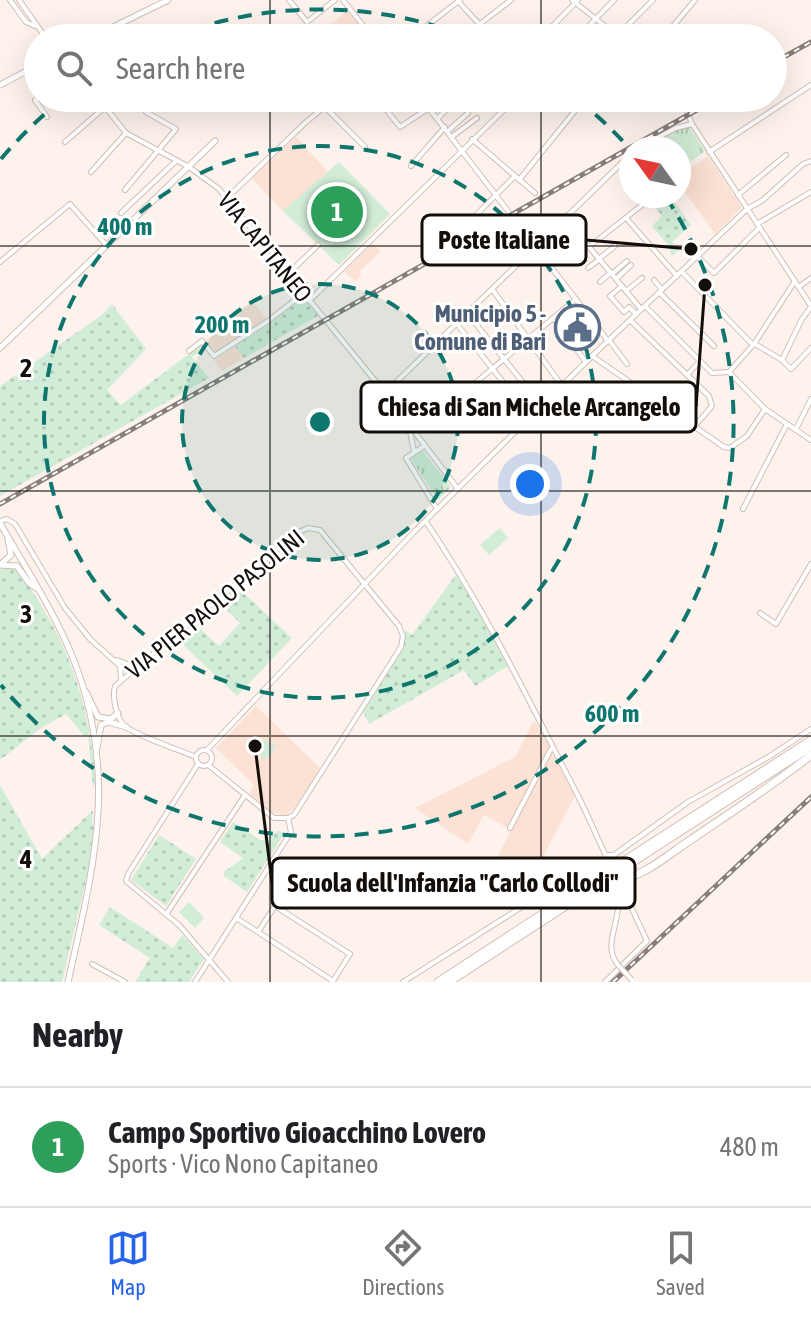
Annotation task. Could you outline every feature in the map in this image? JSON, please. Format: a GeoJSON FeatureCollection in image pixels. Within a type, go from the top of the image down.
{"type":"FeatureCollection","features":[{"type":"Feature","properties":{"kind":"highway"},"geometry":{"type":"LineString","coordinates":[[449,982],[811,740]]}},
{"type":"Feature","properties":{"kind":"highway"},"geometry":{"type":"LineString","coordinates":[[438,982],[811,747]]}},
{"type":"Feature","properties":{"kind":"highway"},"geometry":{"type":"LineString","coordinates":[[614,871],[634,877],[742,807],[811,755]]}},
{"type":"Feature","properties":{"kind":"main road"},"geometry":{"type":"LineString","coordinates":[[119,24],[168,0]]}},
{"type":"Feature","properties":{"kind":"main road"},"geometry":{"type":"LineString","coordinates":[[0,85],[24,72]]}},
{"type":"Feature","properties":{"kind":"main road"},"geometry":{"type":"LineString","coordinates":[[0,348],[215,141]]}},
{"type":"Feature","properties":{"kind":"main road"},"geometry":{"type":"LineString","coordinates":[[0,522],[63,636],[84,689],[97,749],[100,795],[97,837],[68,982]]}},
{"type":"Feature","properties":{"kind":"main road"},"geometry":{"type":"LineString","coordinates":[[0,565],[11,555],[7,536]]}},
{"type":"Feature","properties":{"kind":"main road"},"geometry":{"type":"LineString","coordinates":[[0,565],[17,566],[29,583],[37,588]]}},
{"type":"Feature","properties":{"kind":"main road"},"geometry":{"type":"LineString","coordinates":[[84,689],[98,717],[111,719],[118,713]]}},
{"type":"Feature","properties":{"kind":"main road"},"geometry":{"type":"LineString","coordinates":[[97,749],[101,725],[109,722],[126,727]]}},
{"type":"Feature","properties":{"kind":"street"},"geometry":{"type":"LineString","coordinates":[[10,0],[31,24]]}},
{"type":"Feature","properties":{"kind":"street"},"geometry":{"type":"LineString","coordinates":[[19,0],[37,24]]}},
{"type":"Feature","properties":{"kind":"street"},"geometry":{"type":"LineString","coordinates":[[289,0],[307,22],[335,0]]}},
{"type":"Feature","properties":{"kind":"street"},"geometry":{"type":"LineString","coordinates":[[343,0],[362,24]]}},
{"type":"Feature","properties":{"kind":"street"},"geometry":{"type":"LineString","coordinates":[[479,24],[511,0]]}},
{"type":"Feature","properties":{"kind":"street"},"geometry":{"type":"LineString","coordinates":[[591,24],[614,0]]}},
{"type":"Feature","properties":{"kind":"street"},"geometry":{"type":"LineString","coordinates":[[630,24],[653,0]]}},
{"type":"Feature","properties":{"kind":"street"},"geometry":{"type":"LineString","coordinates":[[675,24],[695,0]]}},
{"type":"Feature","properties":{"kind":"street"},"geometry":{"type":"LineString","coordinates":[[429,24],[459,1],[477,24]]}},
{"type":"Feature","properties":{"kind":"street"},"geometry":{"type":"LineString","coordinates":[[555,24],[575,1],[601,24]]}},
{"type":"Feature","properties":{"kind":"street"},"geometry":{"type":"LineString","coordinates":[[787,101],[811,85]]}},
{"type":"Feature","properties":{"kind":"street"},"geometry":{"type":"LineString","coordinates":[[43,112],[47,117]]}},
{"type":"Feature","properties":{"kind":"street"},"geometry":{"type":"LineString","coordinates":[[65,142],[99,112]]}},
{"type":"Feature","properties":{"kind":"street","name":"VIA CAPITANEO"},"geometry":{"type":"LineString","coordinates":[[109,112],[126,133],[189,167],[210,181],[227,198],[385,393],[458,489]]}},
{"type":"Feature","properties":{"kind":"street"},"geometry":{"type":"LineString","coordinates":[[125,190],[176,129],[146,112]]}},
{"type":"Feature","properties":{"kind":"street"},"geometry":{"type":"LineString","coordinates":[[227,198],[320,112]]}},
{"type":"Feature","properties":{"kind":"street"},"geometry":{"type":"LineString","coordinates":[[330,112],[365,147]]}},
{"type":"Feature","properties":{"kind":"street"},"geometry":{"type":"LineString","coordinates":[[388,112],[402,127],[423,112]]}},
{"type":"Feature","properties":{"kind":"street"},"geometry":{"type":"LineString","coordinates":[[433,112],[627,364]]}},
{"type":"Feature","properties":{"kind":"street"},"geometry":{"type":"LineString","coordinates":[[438,118],[444,112]]}},
{"type":"Feature","properties":{"kind":"street"},"geometry":{"type":"LineString","coordinates":[[309,301],[501,112]]}},
{"type":"Feature","properties":{"kind":"street"},"geometry":{"type":"LineString","coordinates":[[455,236],[518,177],[574,112]]}},
{"type":"Feature","properties":{"kind":"street"},"geometry":{"type":"LineString","coordinates":[[687,112],[709,152],[811,306],[782,360]]}},
{"type":"Feature","properties":{"kind":"street"},"geometry":{"type":"LineString","coordinates":[[709,152],[770,112]]}},
{"type":"Feature","properties":{"kind":"street"},"geometry":{"type":"LineString","coordinates":[[411,166],[446,129],[468,113]]}},
{"type":"Feature","properties":{"kind":"street"},"geometry":{"type":"LineString","coordinates":[[452,136],[477,118]]}},
{"type":"Feature","properties":{"kind":"street"},"geometry":{"type":"LineString","coordinates":[[661,136],[692,124]]}},
{"type":"Feature","properties":{"kind":"street"},"geometry":{"type":"LineString","coordinates":[[91,172],[126,133]]}},
{"type":"Feature","properties":{"kind":"street"},"geometry":{"type":"LineString","coordinates":[[472,139],[535,193]]}},
{"type":"Feature","properties":{"kind":"street"},"geometry":{"type":"LineString","coordinates":[[738,195],[786,155]]}},
{"type":"Feature","properties":{"kind":"street"},"geometry":{"type":"LineString","coordinates":[[121,213],[176,161]]}},
{"type":"Feature","properties":{"kind":"street"},"geometry":{"type":"LineString","coordinates":[[228,982],[167,914],[129,886],[126,877],[198,764],[196,757],[200,750],[207,750],[425,521],[592,356],[747,209],[811,161]]}},
{"type":"Feature","properties":{"kind":"street"},"geometry":{"type":"LineString","coordinates":[[385,393],[619,165]]}},
{"type":"Feature","properties":{"kind":"street"},"geometry":{"type":"LineString","coordinates":[[698,257],[714,273],[758,226],[811,192]]}},
{"type":"Feature","properties":{"kind":"street"},"geometry":{"type":"LineString","coordinates":[[0,262],[70,204],[107,246]]}},
{"type":"Feature","properties":{"kind":"street"},"geometry":{"type":"LineString","coordinates":[[590,246],[638,208]]}},
{"type":"Feature","properties":{"kind":"street"},"geometry":{"type":"LineString","coordinates":[[564,217],[626,291],[712,373],[729,372],[797,284],[811,278]]}},
{"type":"Feature","properties":{"kind":"street"},"geometry":{"type":"LineString","coordinates":[[626,218],[753,344],[782,360],[791,369],[811,348]]}},
{"type":"Feature","properties":{"kind":"street"},"geometry":{"type":"LineString","coordinates":[[288,274],[318,245]]}},
{"type":"Feature","properties":{"kind":"street"},"geometry":{"type":"LineString","coordinates":[[588,268],[615,246]]}},
{"type":"Feature","properties":{"kind":"street"},"geometry":{"type":"LineString","coordinates":[[600,282],[629,263]]}},
{"type":"Feature","properties":{"kind":"street"},"geometry":{"type":"LineString","coordinates":[[626,291],[642,278]]}},
{"type":"Feature","properties":{"kind":"street"},"geometry":{"type":"LineString","coordinates":[[654,280],[714,346]]}},
{"type":"Feature","properties":{"kind":"street"},"geometry":{"type":"LineString","coordinates":[[622,286],[610,296],[624,312],[629,307],[636,314]]}},
{"type":"Feature","properties":{"kind":"street"},"geometry":{"type":"LineString","coordinates":[[492,289],[562,386]]}},
{"type":"Feature","properties":{"kind":"street"},"geometry":{"type":"LineString","coordinates":[[189,351],[202,341],[214,356],[304,293]]}},
{"type":"Feature","properties":{"kind":"street"},"geometry":{"type":"LineString","coordinates":[[474,384],[576,299]]}},
{"type":"Feature","properties":{"kind":"street"},"geometry":{"type":"LineString","coordinates":[[564,309],[574,321]]}},
{"type":"Feature","properties":{"kind":"street"},"geometry":{"type":"LineString","coordinates":[[562,330],[586,312]]}},
{"type":"Feature","properties":{"kind":"street"},"geometry":{"type":"LineString","coordinates":[[467,313],[542,406]]}},
{"type":"Feature","properties":{"kind":"street"},"geometry":{"type":"LineString","coordinates":[[553,318],[586,362]]}},
{"type":"Feature","properties":{"kind":"street"},"geometry":{"type":"LineString","coordinates":[[630,320],[712,402],[694,427]]}},
{"type":"Feature","properties":{"kind":"street"},"geometry":{"type":"LineString","coordinates":[[456,323],[531,417]]}},
{"type":"Feature","properties":{"kind":"street"},"geometry":{"type":"LineString","coordinates":[[571,341],[595,323]]}},
{"type":"Feature","properties":{"kind":"street"},"geometry":{"type":"LineString","coordinates":[[592,356],[724,447],[730,448],[747,436],[765,409]]}},
{"type":"Feature","properties":{"kind":"street"},"geometry":{"type":"LineString","coordinates":[[687,375],[700,361]]}},
{"type":"Feature","properties":{"kind":"street"},"geometry":{"type":"LineString","coordinates":[[729,372],[765,409],[811,440]]}},
{"type":"Feature","properties":{"kind":"street"},"geometry":{"type":"LineString","coordinates":[[796,429],[811,399]]}},
{"type":"Feature","properties":{"kind":"street"},"geometry":{"type":"LineString","coordinates":[[743,509],[787,424]]}},
{"type":"Feature","properties":{"kind":"street"},"geometry":{"type":"LineString","coordinates":[[408,425],[414,451]]}},
{"type":"Feature","properties":{"kind":"street"},"geometry":{"type":"LineString","coordinates":[[424,446],[406,458],[437,509]]}},
{"type":"Feature","properties":{"kind":"street"},"geometry":{"type":"LineString","coordinates":[[0,522],[7,519],[15,524],[65,608],[90,639],[120,666],[121,679]]}},
{"type":"Feature","properties":{"kind":"street"},"geometry":{"type":"LineString","coordinates":[[425,521],[456,566],[552,747],[647,941],[605,982]]}},
{"type":"Feature","properties":{"kind":"street","name":"VIA PIER PAOLO PASOLINI"},"geometry":{"type":"LineString","coordinates":[[126,727],[118,713],[113,693],[121,679],[303,529],[315,528],[325,534],[365,583]]}},
{"type":"Feature","properties":{"kind":"street"},"geometry":{"type":"LineString","coordinates":[[760,613],[776,624],[811,564]]}},
{"type":"Feature","properties":{"kind":"street"},"geometry":{"type":"LineString","coordinates":[[198,764],[208,765],[274,818],[288,818],[299,809],[403,643],[399,626],[365,583]]}},
{"type":"Feature","properties":{"kind":"street"},"geometry":{"type":"LineString","coordinates":[[114,660],[127,664],[141,662]]}},
{"type":"Feature","properties":{"kind":"street"},"geometry":{"type":"LineString","coordinates":[[126,727],[196,757]]}},
{"type":"Feature","properties":{"kind":"street"},"geometry":{"type":"LineString","coordinates":[[606,853],[614,855],[688,802],[811,729]]}},
{"type":"Feature","properties":{"kind":"street"},"geometry":{"type":"LineString","coordinates":[[510,828],[552,747]]}},
{"type":"Feature","properties":{"kind":"street"},"geometry":{"type":"LineString","coordinates":[[207,750],[212,757],[208,765]]}},
{"type":"Feature","properties":{"kind":"street"},"geometry":{"type":"LineString","coordinates":[[167,914],[245,795]]}},
{"type":"Feature","properties":{"kind":"street"},"geometry":{"type":"LineString","coordinates":[[195,982],[291,832],[288,818]]}},
{"type":"Feature","properties":{"kind":"street"},"geometry":{"type":"LineString","coordinates":[[403,982],[593,862],[614,871]]}},
{"type":"Feature","properties":{"kind":"street"},"geometry":{"type":"LineString","coordinates":[[614,871],[618,909],[611,957],[633,981]]}},
{"type":"Feature","properties":{"kind":"street"},"geometry":{"type":"LineString","coordinates":[[236,918],[333,981],[350,954],[275,906],[258,932]]}},
{"type":"Feature","properties":{"kind":"street"},"geometry":{"type":"LineString","coordinates":[[92,964],[125,982]]}},
{"type":"Feature","properties":{"kind":"shaded area"},"geometry":{"type":"Polygon","coordinates":[[[347,11],[357,24],[331,24],[347,11]]]}},
{"type":"Feature","properties":{"kind":"shaded area"},"geometry":{"type":"Polygon","coordinates":[[[296,137],[328,172],[283,211],[252,179],[296,137]]]}},
{"type":"Feature","properties":{"kind":"shaded area"},"geometry":{"type":"Polygon","coordinates":[[[708,156],[742,207],[715,234],[691,201],[691,168],[708,156]]]}},
{"type":"Feature","properties":{"kind":"shaded area"},"geometry":{"type":"Polygon","coordinates":[[[372,244],[381,251],[359,272],[362,275],[355,281],[344,272],[372,244]]]}},
{"type":"Feature","properties":{"kind":"shaded area"},"geometry":{"type":"Polygon","coordinates":[[[253,302],[267,319],[213,351],[205,341],[253,302]]]}},
{"type":"Feature","properties":{"kind":"shaded area"},"geometry":{"type":"Polygon","coordinates":[[[235,346],[244,358],[222,371],[214,360],[235,346]]]}},
{"type":"Feature","properties":{"kind":"shaded area"},"geometry":{"type":"Polygon","coordinates":[[[256,706],[320,768],[295,808],[285,815],[271,813],[249,794],[254,785],[216,748],[256,706]]]}},
{"type":"Feature","properties":{"kind":"shaded area"},"geometry":{"type":"Polygon","coordinates":[[[534,720],[550,748],[508,828],[484,815],[468,844],[415,808],[515,757],[534,720]]]}},
{"type":"Feature","properties":{"kind":"shaded area"},"geometry":{"type":"Polygon","coordinates":[[[551,752],[575,796],[529,883],[522,883],[494,864],[551,752]]]}},
{"type":"Feature","properties":{"kind":"green space"},"geometry":{"type":"Polygon","coordinates":[[[689,127],[705,151],[691,161],[691,136],[664,136],[689,127]]]}},
{"type":"Feature","properties":{"kind":"green space"},"geometry":{"type":"Polygon","coordinates":[[[339,162],[390,214],[339,265],[283,211],[339,162]]]}},
{"type":"Feature","properties":{"kind":"green space"},"geometry":{"type":"Polygon","coordinates":[[[656,208],[679,208],[691,225],[672,242],[679,250],[672,256],[668,245],[652,226],[662,216],[656,208]]]}},
{"type":"Feature","properties":{"kind":"green space"},"geometry":{"type":"Polygon","coordinates":[[[298,301],[306,301],[318,316],[244,358],[235,346],[298,301]]]}},
{"type":"Feature","properties":{"kind":"green space"},"geometry":{"type":"Polygon","coordinates":[[[112,304],[146,349],[107,390],[121,405],[201,345],[204,348],[192,357],[209,378],[0,496],[0,386],[102,315],[112,304]]]}},
{"type":"Feature","properties":{"kind":"green space"},"geometry":{"type":"Polygon","coordinates":[[[422,450],[451,487],[438,500],[411,459],[422,450]]]}},
{"type":"Feature","properties":{"kind":"green space"},"geometry":{"type":"Polygon","coordinates":[[[500,528],[508,538],[489,555],[480,545],[500,528]]]}},
{"type":"Feature","properties":{"kind":"green space"},"geometry":{"type":"Polygon","coordinates":[[[15,567],[33,593],[72,668],[87,721],[96,781],[93,787],[88,735],[85,737],[66,714],[41,728],[0,760],[0,569],[15,567]]]}},
{"type":"Feature","properties":{"kind":"green space"},"geometry":{"type":"Polygon","coordinates":[[[457,573],[508,666],[475,686],[464,670],[369,724],[363,712],[404,647],[405,630],[412,635],[457,573]]]}},
{"type":"Feature","properties":{"kind":"green space"},"geometry":{"type":"Polygon","coordinates":[[[237,587],[292,638],[237,696],[176,638],[194,623],[219,646],[240,623],[219,602],[237,587]]]}},
{"type":"Feature","properties":{"kind":"green space"},"geometry":{"type":"Polygon","coordinates":[[[264,738],[270,744],[276,744],[271,755],[261,760],[261,754],[254,748],[264,738]]]}},
{"type":"Feature","properties":{"kind":"green space"},"geometry":{"type":"Polygon","coordinates":[[[0,785],[42,859],[93,810],[95,830],[90,863],[62,982],[0,982],[0,785]]]}},
{"type":"Feature","properties":{"kind":"green space"},"geometry":{"type":"Polygon","coordinates":[[[233,822],[262,841],[279,830],[284,834],[247,892],[224,876],[224,872],[243,858],[220,842],[233,822]]]}},
{"type":"Feature","properties":{"kind":"green space"},"geometry":{"type":"Polygon","coordinates":[[[159,835],[196,859],[166,906],[131,880],[159,835]]]}},
{"type":"Feature","properties":{"kind":"green space"},"geometry":{"type":"Polygon","coordinates":[[[189,902],[204,918],[195,928],[179,912],[189,902]]]}},
{"type":"Feature","properties":{"kind":"green space"},"geometry":{"type":"Polygon","coordinates":[[[110,907],[173,948],[182,935],[204,959],[189,982],[135,982],[150,958],[99,925],[110,907]]]}},
{"type":"Feature","properties":{"kind":"railway"},"geometry":{"type":"LineString","coordinates":[[787,55],[811,42]]}},
{"type":"Feature","properties":{"kind":"railway"},"geometry":{"type":"LineString","coordinates":[[0,504],[693,112]]}},
{"type":"Feature","properties":{"kind":"railway"},"geometry":{"type":"LineString","coordinates":[[613,982],[811,797]]}},
{"type":"Feature","properties":{"kind":"place","name":"Campo Sportivo Gioacchino Lovero"},"geometry":{"type":"Point","coordinates":[337,212]}},
{"type":"Feature","properties":{"kind":"place","name":"Poste Italiane"},"geometry":{"type":"Point","coordinates":[691,249]}},
{"type":"Feature","properties":{"kind":"place","name":"Chiesa di San Michele Arcangelo"},"geometry":{"type":"Point","coordinates":[705,285]}},
{"type":"Feature","properties":{"kind":"place","name":"Municipio 5 - Comune di Bari"},"geometry":{"type":"Point","coordinates":[577,327]}},
{"type":"Feature","properties":{"kind":"place","name":"Scuola dell'Infanzia \"Carlo Collodi\""},"geometry":{"type":"Point","coordinates":[255,746]}}]}
